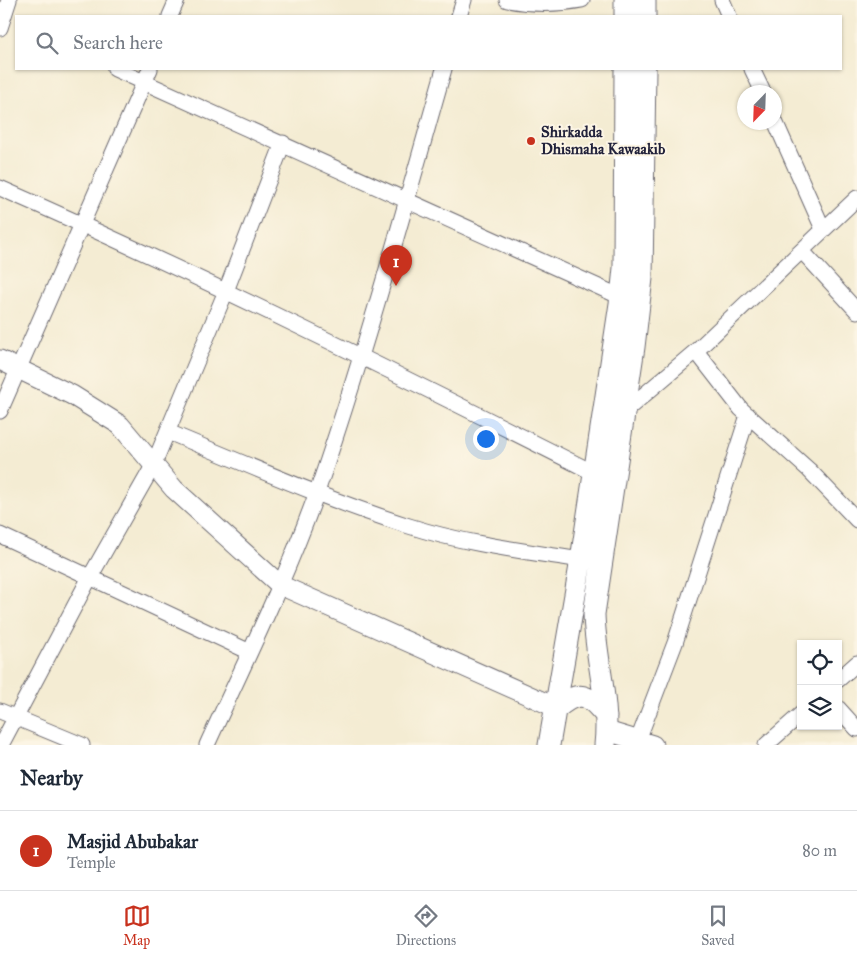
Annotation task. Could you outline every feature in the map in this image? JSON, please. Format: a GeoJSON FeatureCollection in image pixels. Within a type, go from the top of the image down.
{"type":"FeatureCollection","features":[{"type":"Feature","properties":{"kind":"main road"},"geometry":{"type":"LineString","coordinates":[[625,15],[626,0]]}},
{"type":"Feature","properties":{"kind":"main road"},"geometry":{"type":"LineString","coordinates":[[645,0],[645,15]]}},
{"type":"Feature","properties":{"kind":"main road"},"geometry":{"type":"LineString","coordinates":[[549,745],[557,708],[581,560],[621,297],[624,268],[625,70]]}},
{"type":"Feature","properties":{"kind":"main road"},"geometry":{"type":"LineString","coordinates":[[606,730],[594,614],[625,411],[642,278],[645,70]]}},
{"type":"Feature","properties":{"kind":"main road"},"geometry":{"type":"LineString","coordinates":[[557,708],[570,697],[582,696],[594,700],[606,730]]}},
{"type":"Feature","properties":{"kind":"street"},"geometry":{"type":"LineString","coordinates":[[5,24],[9,0]]}},
{"type":"Feature","properties":{"kind":"street"},"geometry":{"type":"LineString","coordinates":[[170,15],[177,0]]}},
{"type":"Feature","properties":{"kind":"street"},"geometry":{"type":"LineString","coordinates":[[459,15],[464,0]]}},
{"type":"Feature","properties":{"kind":"street"},"geometry":{"type":"LineString","coordinates":[[508,0],[536,4],[562,4],[582,0]]}},
{"type":"Feature","properties":{"kind":"street"},"geometry":{"type":"LineString","coordinates":[[722,0],[729,15]]}},
{"type":"Feature","properties":{"kind":"street"},"geometry":{"type":"LineString","coordinates":[[120,70],[147,75],[283,143],[621,297]]}},
{"type":"Feature","properties":{"kind":"street"},"geometry":{"type":"LineString","coordinates":[[207,745],[280,586],[316,493],[361,355],[444,70]]}},
{"type":"Feature","properties":{"kind":"street"},"geometry":{"type":"LineString","coordinates":[[752,70],[760,85]]}},
{"type":"Feature","properties":{"kind":"street"},"geometry":{"type":"LineString","coordinates":[[0,411],[147,75]]}},
{"type":"Feature","properties":{"kind":"street"},"geometry":{"type":"LineString","coordinates":[[779,130],[823,229]]}},
{"type":"Feature","properties":{"kind":"street"},"geometry":{"type":"LineString","coordinates":[[1,745],[14,717],[60,638],[90,577],[154,466],[226,291],[283,143]]}},
{"type":"Feature","properties":{"kind":"street"},"geometry":{"type":"LineString","coordinates":[[0,188],[82,224],[361,355],[594,473]]}},
{"type":"Feature","properties":{"kind":"street"},"geometry":{"type":"LineString","coordinates":[[625,411],[696,351],[857,198]]}},
{"type":"Feature","properties":{"kind":"street"},"geometry":{"type":"LineString","coordinates":[[802,251],[857,311]]}},
{"type":"Feature","properties":{"kind":"street"},"geometry":{"type":"LineString","coordinates":[[696,351],[748,415],[809,470],[857,520]]}},
{"type":"Feature","properties":{"kind":"street"},"geometry":{"type":"LineString","coordinates":[[0,360],[72,395],[120,425],[174,490],[280,586],[557,708]]}},
{"type":"Feature","properties":{"kind":"street"},"geometry":{"type":"LineString","coordinates":[[606,730],[645,743],[748,415]]}},
{"type":"Feature","properties":{"kind":"street"},"geometry":{"type":"LineString","coordinates":[[168,432],[316,493],[411,527],[484,545],[581,560]]}},
{"type":"Feature","properties":{"kind":"street"},"geometry":{"type":"LineString","coordinates":[[0,535],[250,652]]}},
{"type":"Feature","properties":{"kind":"street"},"geometry":{"type":"LineString","coordinates":[[842,676],[857,663]]}},
{"type":"Feature","properties":{"kind":"street"},"geometry":{"type":"LineString","coordinates":[[0,711],[82,745]]}},
{"type":"Feature","properties":{"kind":"street"},"geometry":{"type":"LineString","coordinates":[[842,712],[857,729]]}},
{"type":"Feature","properties":{"kind":"street"},"geometry":{"type":"LineString","coordinates":[[766,745],[797,718]]}},
{"type":"Feature","properties":{"kind":"place","name":"Shirkadda Dhismaha Kawaakib"},"geometry":{"type":"Point","coordinates":[531,141]}},
{"type":"Feature","properties":{"kind":"place","name":"Masjid Abubakar"},"geometry":{"type":"Point","coordinates":[396,286]}}]}
